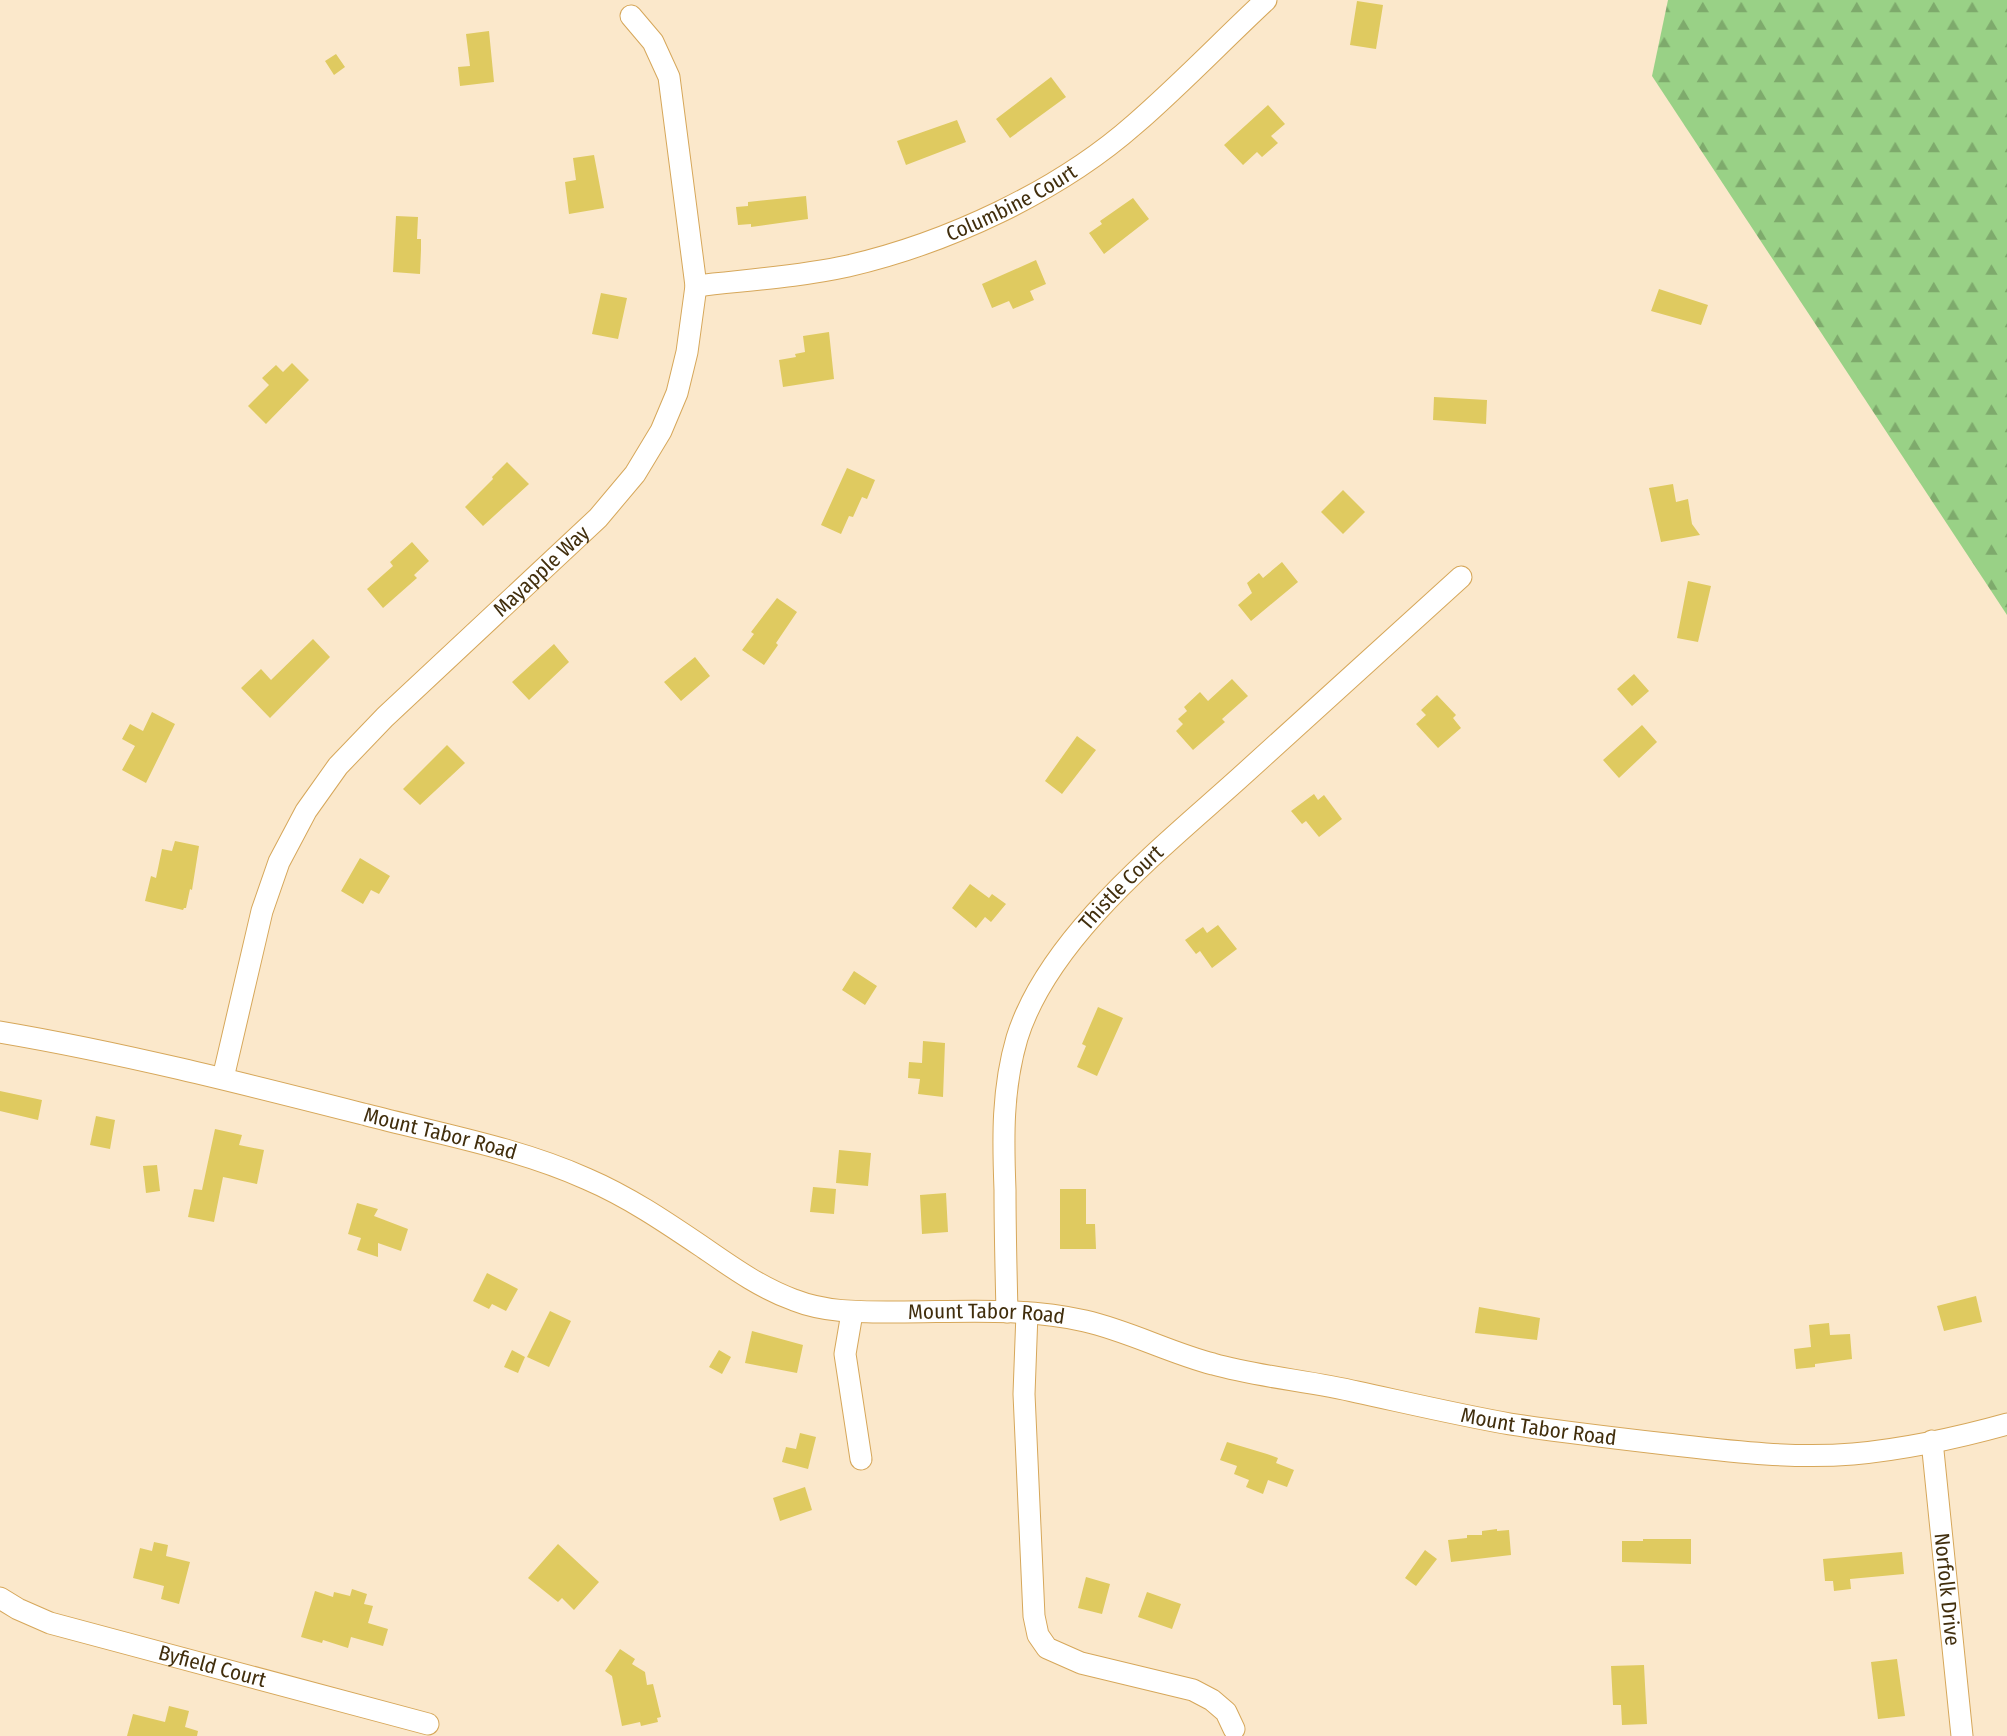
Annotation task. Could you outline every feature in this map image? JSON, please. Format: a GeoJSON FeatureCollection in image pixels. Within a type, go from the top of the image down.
{"type":"FeatureCollection","features":[{"type":"Feature","properties":{"kind":"street","name":"Columbine Court"},"geometry":{"type":"LineString","coordinates":[[696,286],[847,266],[900,252],[962,229],[1011,206],[1058,179],[1134,125],[1266,0]]}},
{"type":"Feature","properties":{"kind":"street","name":"Mayapple Way"},"geometry":{"type":"LineString","coordinates":[[223,1078],[262,911],[279,862],[306,811],[338,766],[385,717],[598,518],[635,474],[661,431],[677,393],[687,352],[696,286],[669,77],[653,42],[631,16]]}},
{"type":"Feature","properties":{"kind":"street","name":"Thistle Court"},"geometry":{"type":"LineString","coordinates":[[1234,1729],[1226,1712],[1212,1700],[1193,1690],[1082,1663],[1047,1648],[1038,1635],[1034,1616],[1024,1394],[1003,1116],[1007,1079],[1017,1037],[1037,994],[1065,950],[1091,917],[1461,577]]}},
{"type":"Feature","properties":{"kind":"street","name":"Mount Tabor Road"},"geometry":{"type":"LineString","coordinates":[[0,1032],[123,1055],[223,1078],[495,1148],[583,1177],[619,1194],[657,1217],[756,1283],[795,1301],[821,1308],[852,1312],[1017,1313],[1085,1321],[1221,1367],[1305,1380],[1512,1424],[1738,1452],[1795,1456],[1864,1452],[1932,1441],[2007,1424]]}},
{"type":"Feature","properties":{"kind":"street"},"geometry":{"type":"LineString","coordinates":[[852,1312],[845,1354],[861,1459]]}},
{"type":"Feature","properties":{"kind":"street","name":"Norfolk Drive"},"geometry":{"type":"LineString","coordinates":[[1932,1441],[1962,1736]]}},
{"type":"Feature","properties":{"kind":"street","name":"Byfield Court"},"geometry":{"type":"LineString","coordinates":[[0,1598],[50,1623],[428,1724]]}},
{"type":"Feature","properties":{"kind":"green space"},"geometry":{"type":"Polygon","coordinates":[[[1668,0],[2007,0],[2007,615],[1652,76],[1668,0]]]}},
{"type":"Feature","properties":{"kind":"building"},"geometry":{"type":"Polygon","coordinates":[[[1357,1],[1383,5],[1376,49],[1350,45],[1357,1]]]}},
{"type":"Feature","properties":{"kind":"building"},"geometry":{"type":"Polygon","coordinates":[[[489,31],[494,82],[460,86],[458,67],[470,66],[466,34],[489,31]]]}},
{"type":"Feature","properties":{"kind":"building"},"geometry":{"type":"Polygon","coordinates":[[[336,54],[345,67],[334,75],[325,61],[336,54]]]}},
{"type":"Feature","properties":{"kind":"building"},"geometry":{"type":"Polygon","coordinates":[[[1051,77],[1066,97],[1010,138],[996,119],[1051,77]]]}},
{"type":"Feature","properties":{"kind":"building"},"geometry":{"type":"Polygon","coordinates":[[[1268,105],[1285,124],[1271,136],[1278,143],[1262,157],[1257,152],[1243,165],[1224,145],[1268,105]]]}},
{"type":"Feature","properties":{"kind":"building"},"geometry":{"type":"Polygon","coordinates":[[[957,120],[966,142],[906,165],[897,141],[957,120]]]}},
{"type":"Feature","properties":{"kind":"building"},"geometry":{"type":"Polygon","coordinates":[[[594,155],[604,208],[569,214],[565,182],[576,180],[573,158],[594,155]]]}},
{"type":"Feature","properties":{"kind":"building"},"geometry":{"type":"Polygon","coordinates":[[[806,196],[808,219],[751,227],[751,224],[738,225],[736,207],[748,206],[748,202],[806,196]]]}},
{"type":"Feature","properties":{"kind":"building"},"geometry":{"type":"Polygon","coordinates":[[[1133,198],[1149,219],[1104,254],[1089,233],[1102,224],[1100,221],[1133,198]]]}},
{"type":"Feature","properties":{"kind":"building"},"geometry":{"type":"Polygon","coordinates":[[[396,216],[418,217],[417,239],[421,239],[420,274],[393,272],[396,216]]]}},
{"type":"Feature","properties":{"kind":"building"},"geometry":{"type":"Polygon","coordinates":[[[1036,260],[1046,284],[1030,291],[1034,300],[1013,309],[1009,301],[992,308],[982,284],[1036,260]]]}},
{"type":"Feature","properties":{"kind":"building"},"geometry":{"type":"Polygon","coordinates":[[[1659,289],[1708,305],[1701,325],[1651,311],[1659,289]]]}},
{"type":"Feature","properties":{"kind":"building"},"geometry":{"type":"Polygon","coordinates":[[[601,293],[627,298],[618,339],[592,334],[601,293]]]}},
{"type":"Feature","properties":{"kind":"building"},"geometry":{"type":"Polygon","coordinates":[[[829,332],[834,379],[783,387],[779,360],[796,357],[795,354],[805,352],[803,336],[829,332]]]}},
{"type":"Feature","properties":{"kind":"building"},"geometry":{"type":"Polygon","coordinates":[[[292,363],[309,380],[266,424],[248,406],[269,385],[262,378],[276,365],[283,372],[292,363]]]}},
{"type":"Feature","properties":{"kind":"building"},"geometry":{"type":"Polygon","coordinates":[[[1434,397],[1487,400],[1486,424],[1433,420],[1434,397]]]}},
{"type":"Feature","properties":{"kind":"building"},"geometry":{"type":"Polygon","coordinates":[[[507,462],[529,484],[483,526],[465,507],[507,462]]]}},
{"type":"Feature","properties":{"kind":"building"},"geometry":{"type":"Polygon","coordinates":[[[847,468],[875,480],[867,499],[862,497],[841,534],[821,525],[847,468]]]}},
{"type":"Feature","properties":{"kind":"building"},"geometry":{"type":"Polygon","coordinates":[[[1673,484],[1676,502],[1688,499],[1692,524],[1700,535],[1661,542],[1649,488],[1673,484]]]}},
{"type":"Feature","properties":{"kind":"building"},"geometry":{"type":"Polygon","coordinates":[[[1343,490],[1365,512],[1343,534],[1321,512],[1343,490]]]}},
{"type":"Feature","properties":{"kind":"building"},"geometry":{"type":"Polygon","coordinates":[[[412,542],[429,561],[414,575],[417,578],[383,608],[367,589],[393,566],[390,562],[412,542]]]}},
{"type":"Feature","properties":{"kind":"building"},"geometry":{"type":"Polygon","coordinates":[[[1282,562],[1298,582],[1251,621],[1238,605],[1252,593],[1247,583],[1259,573],[1263,578],[1282,562]]]}},
{"type":"Feature","properties":{"kind":"building"},"geometry":{"type":"Polygon","coordinates":[[[1688,581],[1711,586],[1698,642],[1677,638],[1688,581]]]}},
{"type":"Feature","properties":{"kind":"building"},"geometry":{"type":"Polygon","coordinates":[[[777,598],[797,612],[764,665],[742,650],[754,634],[751,632],[777,598]]]}},
{"type":"Feature","properties":{"kind":"building"},"geometry":{"type":"Polygon","coordinates":[[[313,639],[330,657],[270,718],[241,688],[261,669],[271,680],[313,639]]]}},
{"type":"Feature","properties":{"kind":"building"},"geometry":{"type":"Polygon","coordinates":[[[554,644],[569,662],[529,700],[512,682],[554,644]]]}},
{"type":"Feature","properties":{"kind":"building"},"geometry":{"type":"Polygon","coordinates":[[[695,657],[710,676],[681,701],[664,682],[695,657]]]}},
{"type":"Feature","properties":{"kind":"building"},"geometry":{"type":"Polygon","coordinates":[[[1634,674],[1649,691],[1632,706],[1617,689],[1634,674]]]}},
{"type":"Feature","properties":{"kind":"building"},"geometry":{"type":"Polygon","coordinates":[[[1232,679],[1248,696],[1222,719],[1225,722],[1193,750],[1176,731],[1183,724],[1178,719],[1187,711],[1184,707],[1200,692],[1208,701],[1232,679]]]}},
{"type":"Feature","properties":{"kind":"building"},"geometry":{"type":"Polygon","coordinates":[[[1437,695],[1456,715],[1453,718],[1461,728],[1438,748],[1416,724],[1426,715],[1421,710],[1437,695]]]}},
{"type":"Feature","properties":{"kind":"building"},"geometry":{"type":"Polygon","coordinates":[[[152,712],[175,724],[146,783],[122,770],[135,746],[122,739],[130,724],[143,731],[152,712]]]}},
{"type":"Feature","properties":{"kind":"building"},"geometry":{"type":"Polygon","coordinates":[[[1642,725],[1657,742],[1619,778],[1603,760],[1642,725]]]}},
{"type":"Feature","properties":{"kind":"building"},"geometry":{"type":"Polygon","coordinates":[[[1077,736],[1096,750],[1062,794],[1045,781],[1077,736]]]}},
{"type":"Feature","properties":{"kind":"building"},"geometry":{"type":"Polygon","coordinates":[[[447,745],[465,763],[420,805],[403,789],[447,745]]]}},
{"type":"Feature","properties":{"kind":"building"},"geometry":{"type":"Polygon","coordinates":[[[1314,794],[1318,800],[1324,795],[1342,819],[1319,837],[1306,821],[1302,824],[1291,811],[1314,794]]]}},
{"type":"Feature","properties":{"kind":"building"},"geometry":{"type":"Polygon","coordinates":[[[175,841],[199,846],[192,890],[190,889],[186,908],[183,910],[145,901],[151,876],[156,878],[162,849],[172,851],[175,841]]]}},
{"type":"Feature","properties":{"kind":"building"},"geometry":{"type":"Polygon","coordinates":[[[360,858],[390,876],[379,894],[371,890],[363,904],[341,891],[360,858]]]}},
{"type":"Feature","properties":{"kind":"building"},"geometry":{"type":"Polygon","coordinates":[[[970,884],[989,898],[992,894],[1006,904],[991,922],[985,917],[976,928],[952,908],[970,884]]]}},
{"type":"Feature","properties":{"kind":"building"},"geometry":{"type":"Polygon","coordinates":[[[1218,925],[1237,949],[1212,968],[1200,951],[1196,954],[1185,940],[1203,927],[1207,933],[1218,925]]]}},
{"type":"Feature","properties":{"kind":"building"},"geometry":{"type":"Polygon","coordinates":[[[854,971],[877,986],[865,1005],[842,990],[854,971]]]}},
{"type":"Feature","properties":{"kind":"building"},"geometry":{"type":"Polygon","coordinates":[[[1098,1007],[1123,1018],[1097,1076],[1077,1067],[1086,1046],[1082,1044],[1098,1007]]]}},
{"type":"Feature","properties":{"kind":"building"},"geometry":{"type":"Polygon","coordinates":[[[923,1041],[945,1043],[943,1097],[918,1094],[920,1079],[908,1078],[909,1062],[922,1063],[923,1041]]]}},
{"type":"Feature","properties":{"kind":"building"},"geometry":{"type":"Polygon","coordinates":[[[0,1091],[42,1100],[38,1120],[0,1111],[0,1091]]]}},
{"type":"Feature","properties":{"kind":"building"},"geometry":{"type":"Polygon","coordinates":[[[96,1116],[115,1120],[110,1149],[90,1145],[96,1116]]]}},
{"type":"Feature","properties":{"kind":"building"},"geometry":{"type":"Polygon","coordinates":[[[215,1129],[242,1135],[239,1145],[264,1150],[257,1184],[223,1177],[214,1222],[188,1217],[194,1189],[202,1190],[215,1129]]]}},
{"type":"Feature","properties":{"kind":"building"},"geometry":{"type":"Polygon","coordinates":[[[839,1150],[871,1153],[868,1186],[836,1183],[839,1150]]]}},
{"type":"Feature","properties":{"kind":"building"},"geometry":{"type":"Polygon","coordinates":[[[157,1165],[160,1191],[146,1193],[143,1166],[157,1165]]]}},
{"type":"Feature","properties":{"kind":"building"},"geometry":{"type":"Polygon","coordinates":[[[813,1187],[836,1189],[834,1214],[810,1212],[813,1187]]]}},
{"type":"Feature","properties":{"kind":"building"},"geometry":{"type":"Polygon","coordinates":[[[1060,1189],[1086,1189],[1086,1224],[1095,1224],[1096,1249],[1060,1249],[1060,1189]]]}},
{"type":"Feature","properties":{"kind":"building"},"geometry":{"type":"Polygon","coordinates":[[[946,1193],[948,1232],[922,1234],[920,1195],[946,1193]]]}},
{"type":"Feature","properties":{"kind":"building"},"geometry":{"type":"Polygon","coordinates":[[[357,1203],[378,1209],[374,1216],[408,1229],[401,1251],[378,1243],[378,1257],[357,1250],[361,1238],[348,1234],[357,1203]]]}},
{"type":"Feature","properties":{"kind":"building"},"geometry":{"type":"Polygon","coordinates":[[[487,1273],[518,1289],[506,1311],[492,1304],[489,1309],[473,1301],[487,1273]]]}},
{"type":"Feature","properties":{"kind":"building"},"geometry":{"type":"Polygon","coordinates":[[[1976,1296],[1982,1322],[1944,1331],[1937,1306],[1976,1296]]]}},
{"type":"Feature","properties":{"kind":"building"},"geometry":{"type":"Polygon","coordinates":[[[1479,1307],[1540,1318],[1537,1340],[1475,1333],[1479,1307]]]}},
{"type":"Feature","properties":{"kind":"building"},"geometry":{"type":"Polygon","coordinates":[[[550,1311],[571,1321],[549,1367],[527,1357],[550,1311]]]}},
{"type":"Feature","properties":{"kind":"building"},"geometry":{"type":"Polygon","coordinates":[[[1829,1323],[1830,1335],[1850,1334],[1852,1359],[1796,1369],[1794,1349],[1811,1347],[1809,1325],[1829,1323]]]}},
{"type":"Feature","properties":{"kind":"building"},"geometry":{"type":"Polygon","coordinates":[[[752,1331],[803,1345],[797,1373],[745,1363],[752,1331]]]}},
{"type":"Feature","properties":{"kind":"building"},"geometry":{"type":"Polygon","coordinates":[[[512,1350],[525,1357],[518,1373],[504,1367],[512,1350]]]}},
{"type":"Feature","properties":{"kind":"building"},"geometry":{"type":"Polygon","coordinates":[[[719,1350],[731,1357],[722,1374],[709,1367],[719,1350]]]}},
{"type":"Feature","properties":{"kind":"building"},"geometry":{"type":"Polygon","coordinates":[[[800,1433],[816,1437],[808,1469],[782,1462],[786,1447],[796,1449],[800,1433]]]}},
{"type":"Feature","properties":{"kind":"building"},"geometry":{"type":"Polygon","coordinates":[[[1227,1442],[1278,1458],[1276,1463],[1294,1470],[1287,1487],[1268,1480],[1263,1494],[1246,1487],[1249,1480],[1234,1474],[1237,1466],[1220,1460],[1227,1442]]]}},
{"type":"Feature","properties":{"kind":"building"},"geometry":{"type":"Polygon","coordinates":[[[805,1487],[812,1510],[780,1521],[773,1498],[805,1487]]]}},
{"type":"Feature","properties":{"kind":"building"},"geometry":{"type":"Polygon","coordinates":[[[1509,1530],[1511,1555],[1451,1562],[1448,1540],[1467,1538],[1467,1535],[1482,1535],[1482,1531],[1509,1530]]]}},
{"type":"Feature","properties":{"kind":"building"},"geometry":{"type":"Polygon","coordinates":[[[1691,1539],[1691,1564],[1622,1562],[1622,1541],[1691,1539]]]}},
{"type":"Feature","properties":{"kind":"building"},"geometry":{"type":"Polygon","coordinates":[[[154,1542],[168,1545],[166,1556],[190,1562],[179,1604],[161,1599],[164,1586],[133,1578],[140,1548],[152,1551],[154,1542]]]}},
{"type":"Feature","properties":{"kind":"building"},"geometry":{"type":"Polygon","coordinates":[[[558,1544],[599,1582],[574,1610],[562,1598],[558,1602],[528,1578],[558,1544]]]}},
{"type":"Feature","properties":{"kind":"building"},"geometry":{"type":"Polygon","coordinates":[[[1425,1550],[1437,1559],[1416,1586],[1405,1578],[1425,1550]]]}},
{"type":"Feature","properties":{"kind":"building"},"geometry":{"type":"Polygon","coordinates":[[[1902,1552],[1904,1574],[1850,1579],[1851,1589],[1834,1591],[1833,1581],[1825,1581],[1823,1559],[1902,1552]]]}},
{"type":"Feature","properties":{"kind":"building"},"geometry":{"type":"Polygon","coordinates":[[[1086,1577],[1110,1584],[1102,1614],[1078,1608],[1086,1577]]]}},
{"type":"Feature","properties":{"kind":"building"},"geometry":{"type":"Polygon","coordinates":[[[352,1589],[367,1594],[364,1604],[373,1606],[368,1623],[388,1629],[383,1646],[351,1637],[348,1648],[301,1637],[315,1591],[333,1597],[334,1592],[350,1596],[352,1589]]]}},
{"type":"Feature","properties":{"kind":"building"},"geometry":{"type":"Polygon","coordinates":[[[1147,1592],[1181,1604],[1172,1629],[1138,1617],[1147,1592]]]}},
{"type":"Feature","properties":{"kind":"building"},"geometry":{"type":"Polygon","coordinates":[[[620,1649],[635,1659],[632,1664],[645,1672],[647,1685],[653,1684],[661,1717],[657,1718],[658,1722],[622,1726],[612,1676],[605,1671],[620,1649]]]}},
{"type":"Feature","properties":{"kind":"building"},"geometry":{"type":"Polygon","coordinates":[[[1897,1659],[1905,1716],[1878,1719],[1871,1662],[1897,1659]]]}},
{"type":"Feature","properties":{"kind":"building"},"geometry":{"type":"Polygon","coordinates":[[[1644,1665],[1647,1724],[1622,1725],[1621,1705],[1613,1705],[1611,1666],[1644,1665]]]}},
{"type":"Feature","properties":{"kind":"building"},"geometry":{"type":"Polygon","coordinates":[[[169,1706],[189,1711],[185,1727],[198,1731],[197,1736],[127,1736],[133,1714],[165,1722],[169,1706]]]}}]}
